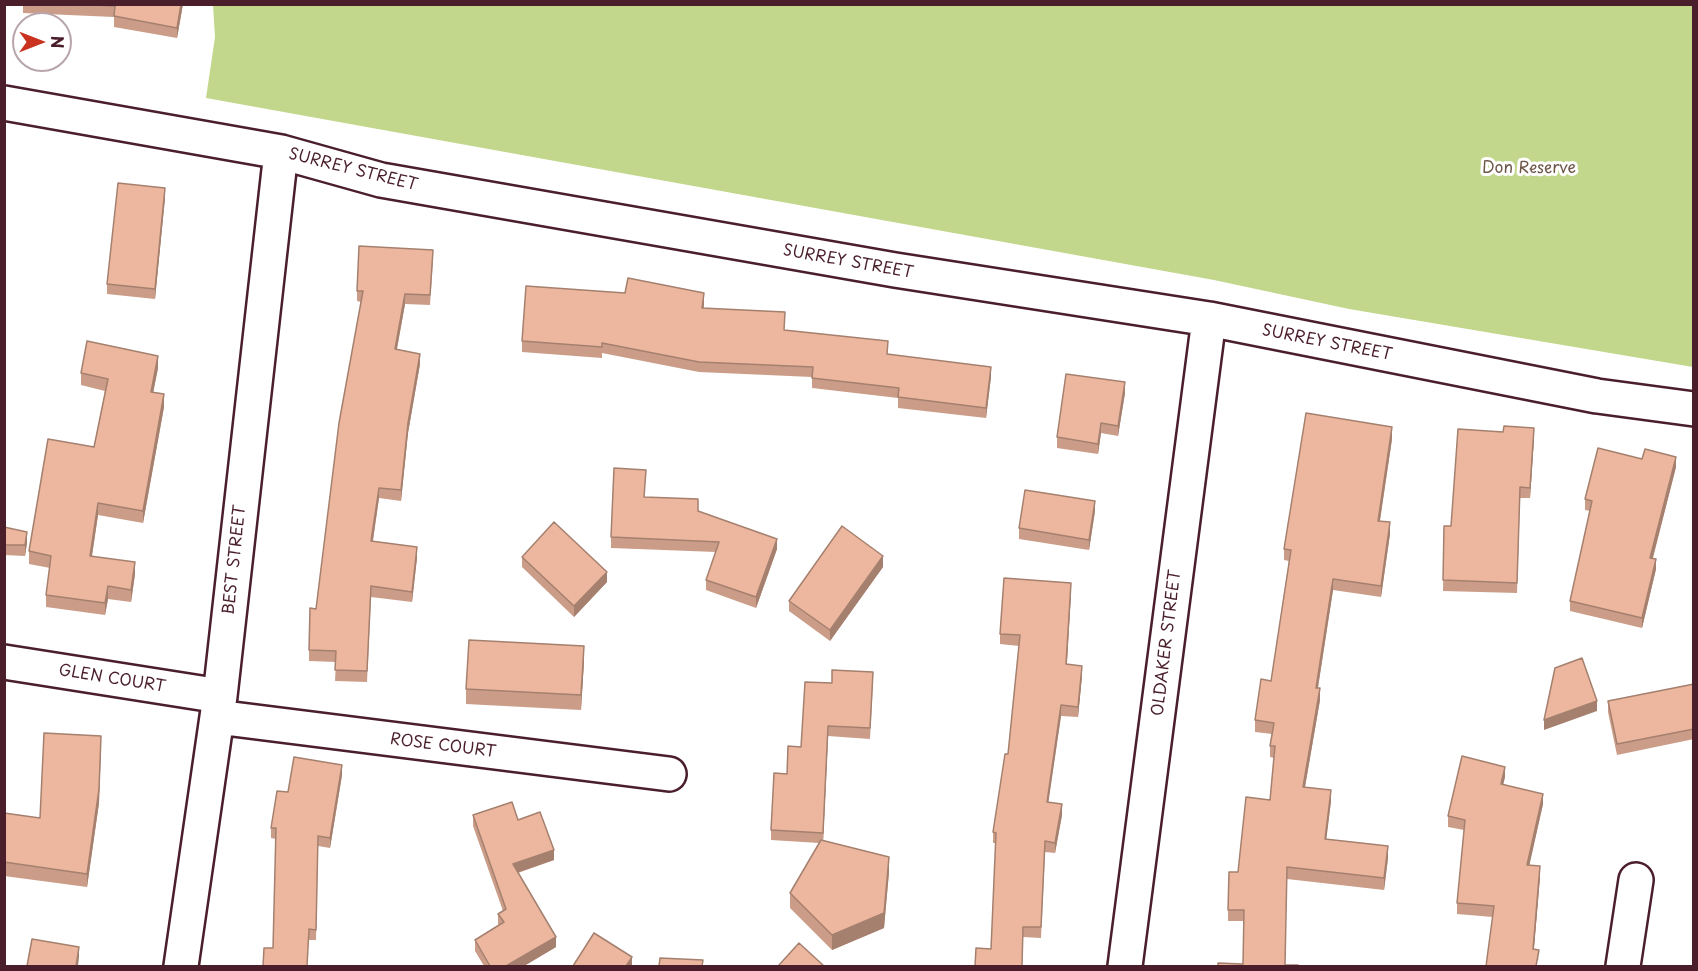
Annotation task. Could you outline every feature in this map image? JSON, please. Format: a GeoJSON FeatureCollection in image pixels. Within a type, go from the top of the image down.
{"type":"FeatureCollection","features":[{"type":"Feature","properties":{"kind":"street","name":"SURREY STREET"},"geometry":{"type":"LineString","coordinates":[[4,103],[281,152],[381,180],[883,268],[1209,319],[1597,396],[1694,409]]}},
{"type":"Feature","properties":{"kind":"street","name":"BEST STREET"},"geometry":{"type":"LineString","coordinates":[[181,966],[218,707],[281,152]]}},
{"type":"Feature","properties":{"kind":"street","name":"OLDAKER STREET"},"geometry":{"type":"LineString","coordinates":[[1125,966],[1209,319]]}},
{"type":"Feature","properties":{"kind":"street","name":"GLEN COURT"},"geometry":{"type":"LineString","coordinates":[[4,663],[218,707]]}},
{"type":"Feature","properties":{"kind":"street","name":"ROSE COURT"},"geometry":{"type":"LineString","coordinates":[[218,707],[669,774]]}},
{"type":"Feature","properties":{"kind":"street"},"geometry":{"type":"LineString","coordinates":[[1623,966],[1636,880]]}},
{"type":"Feature","properties":{"kind":"green space","name":"Don Reserve"},"geometry":{"type":"Polygon","coordinates":[[[213,5],[1693,5],[1693,367],[1349,309],[1214,280],[206,98],[215,37],[213,5]]]}},
{"type":"Feature","properties":{"kind":"building"},"geometry":{"type":"Polygon","coordinates":[[[73,4],[181,4],[177,28],[114,16],[115,6],[73,4]]]}},
{"type":"Feature","properties":{"kind":"building"},"geometry":{"type":"Polygon","coordinates":[[[118,183],[165,188],[155,289],[107,284],[118,183]]]}},
{"type":"Feature","properties":{"kind":"building"},"geometry":{"type":"Polygon","coordinates":[[[359,246],[433,250],[430,295],[405,294],[395,349],[420,354],[408,423],[401,490],[379,488],[371,541],[417,547],[412,592],[371,586],[367,671],[335,670],[336,651],[309,650],[310,608],[316,609],[339,423],[363,291],[357,291],[359,246]]]}},
{"type":"Feature","properties":{"kind":"building"},"geometry":{"type":"Polygon","coordinates":[[[628,278],[704,293],[702,308],[785,312],[784,330],[888,341],[887,354],[991,367],[986,408],[898,397],[899,388],[812,378],[813,367],[699,362],[602,343],[602,347],[522,341],[526,286],[625,293],[628,278]]]}},
{"type":"Feature","properties":{"kind":"building"},"geometry":{"type":"Polygon","coordinates":[[[87,341],[158,356],[151,392],[164,394],[143,511],[98,503],[90,556],[135,562],[131,590],[108,586],[105,603],[46,595],[51,556],[29,551],[48,439],[94,447],[108,379],[81,373],[87,341]]]}},
{"type":"Feature","properties":{"kind":"building"},"geometry":{"type":"Polygon","coordinates":[[[1066,374],[1125,382],[1118,426],[1101,423],[1098,444],[1057,437],[1066,374]]]}},
{"type":"Feature","properties":{"kind":"building"},"geometry":{"type":"Polygon","coordinates":[[[1306,413],[1392,427],[1378,521],[1390,522],[1381,586],[1333,579],[1316,688],[1320,688],[1303,787],[1331,790],[1325,839],[1388,846],[1384,878],[1287,867],[1285,965],[1298,966],[1218,966],[1218,963],[1243,964],[1244,910],[1228,910],[1229,872],[1238,872],[1246,797],[1270,800],[1275,746],[1270,746],[1274,723],[1255,720],[1261,679],[1271,681],[1291,550],[1284,549],[1306,413]]]}},
{"type":"Feature","properties":{"kind":"building"},"geometry":{"type":"Polygon","coordinates":[[[1504,426],[1534,428],[1530,488],[1520,487],[1517,583],[1443,580],[1444,526],[1451,526],[1458,429],[1503,432],[1504,426]]]}},
{"type":"Feature","properties":{"kind":"building"},"geometry":{"type":"Polygon","coordinates":[[[1598,448],[1642,459],[1645,449],[1676,457],[1650,558],[1656,559],[1642,618],[1570,601],[1592,501],[1585,499],[1598,448]]]}},
{"type":"Feature","properties":{"kind":"building"},"geometry":{"type":"Polygon","coordinates":[[[614,468],[646,470],[644,497],[698,499],[698,511],[777,539],[756,597],[706,580],[719,542],[611,537],[614,468]]]}},
{"type":"Feature","properties":{"kind":"building"},"geometry":{"type":"Polygon","coordinates":[[[1025,490],[1095,501],[1089,540],[1019,528],[1025,490]]]}},
{"type":"Feature","properties":{"kind":"building"},"geometry":{"type":"Polygon","coordinates":[[[554,522],[607,572],[574,606],[522,557],[554,522]]]}},
{"type":"Feature","properties":{"kind":"building"},"geometry":{"type":"Polygon","coordinates":[[[842,526],[883,556],[830,630],[789,601],[842,526]]]}},
{"type":"Feature","properties":{"kind":"building"},"geometry":{"type":"Polygon","coordinates":[[[4,527],[27,532],[25,545],[4,545],[4,527]]]}},
{"type":"Feature","properties":{"kind":"building"},"geometry":{"type":"Polygon","coordinates":[[[1004,578],[1071,583],[1066,664],[1082,666],[1078,707],[1061,705],[1047,802],[1062,804],[1055,843],[1045,841],[1041,927],[1023,927],[1022,966],[975,966],[976,948],[991,949],[996,833],[993,832],[1005,754],[1008,754],[1020,635],[1000,634],[1004,578]]]}},
{"type":"Feature","properties":{"kind":"building"},"geometry":{"type":"Polygon","coordinates":[[[469,640],[584,646],[581,695],[466,689],[469,640]]]}},
{"type":"Feature","properties":{"kind":"building"},"geometry":{"type":"Polygon","coordinates":[[[1582,658],[1597,701],[1544,720],[1555,668],[1582,658]]]}},
{"type":"Feature","properties":{"kind":"building"},"geometry":{"type":"Polygon","coordinates":[[[832,670],[873,672],[870,728],[828,726],[823,833],[771,830],[774,773],[787,774],[788,746],[801,747],[805,682],[832,683],[832,670]]]}},
{"type":"Feature","properties":{"kind":"building"},"geometry":{"type":"Polygon","coordinates":[[[1694,684],[1694,729],[1617,744],[1608,701],[1694,684]]]}},
{"type":"Feature","properties":{"kind":"building"},"geometry":{"type":"Polygon","coordinates":[[[44,733],[101,736],[99,789],[87,874],[4,862],[4,813],[40,818],[44,733]]]}},
{"type":"Feature","properties":{"kind":"building"},"geometry":{"type":"Polygon","coordinates":[[[1462,756],[1505,767],[1501,784],[1543,794],[1527,865],[1540,866],[1533,949],[1539,950],[1536,966],[1486,966],[1494,906],[1457,903],[1465,820],[1448,816],[1462,756]]]}},
{"type":"Feature","properties":{"kind":"building"},"geometry":{"type":"Polygon","coordinates":[[[294,757],[342,765],[330,838],[318,836],[316,930],[309,929],[307,966],[263,966],[264,948],[273,948],[276,828],[271,828],[277,791],[288,792],[294,757]]]}},
{"type":"Feature","properties":{"kind":"building"},"geometry":{"type":"Polygon","coordinates":[[[512,802],[518,820],[540,812],[554,850],[513,864],[556,937],[506,966],[490,966],[475,940],[504,922],[498,914],[506,909],[473,815],[512,802]]]}},
{"type":"Feature","properties":{"kind":"building"},"geometry":{"type":"Polygon","coordinates":[[[821,840],[889,857],[884,913],[832,935],[790,893],[821,840]]]}},
{"type":"Feature","properties":{"kind":"building"},"geometry":{"type":"Polygon","coordinates":[[[594,933],[632,957],[626,966],[573,966],[594,933]]]}},
{"type":"Feature","properties":{"kind":"building"},"geometry":{"type":"Polygon","coordinates":[[[32,939],[79,947],[76,966],[27,966],[32,939]]]}},
{"type":"Feature","properties":{"kind":"building"},"geometry":{"type":"Polygon","coordinates":[[[799,943],[824,966],[780,966],[799,943]]]}},
{"type":"Feature","properties":{"kind":"building"},"geometry":{"type":"Polygon","coordinates":[[[660,958],[703,960],[702,966],[659,966],[660,958]]]}}]}
